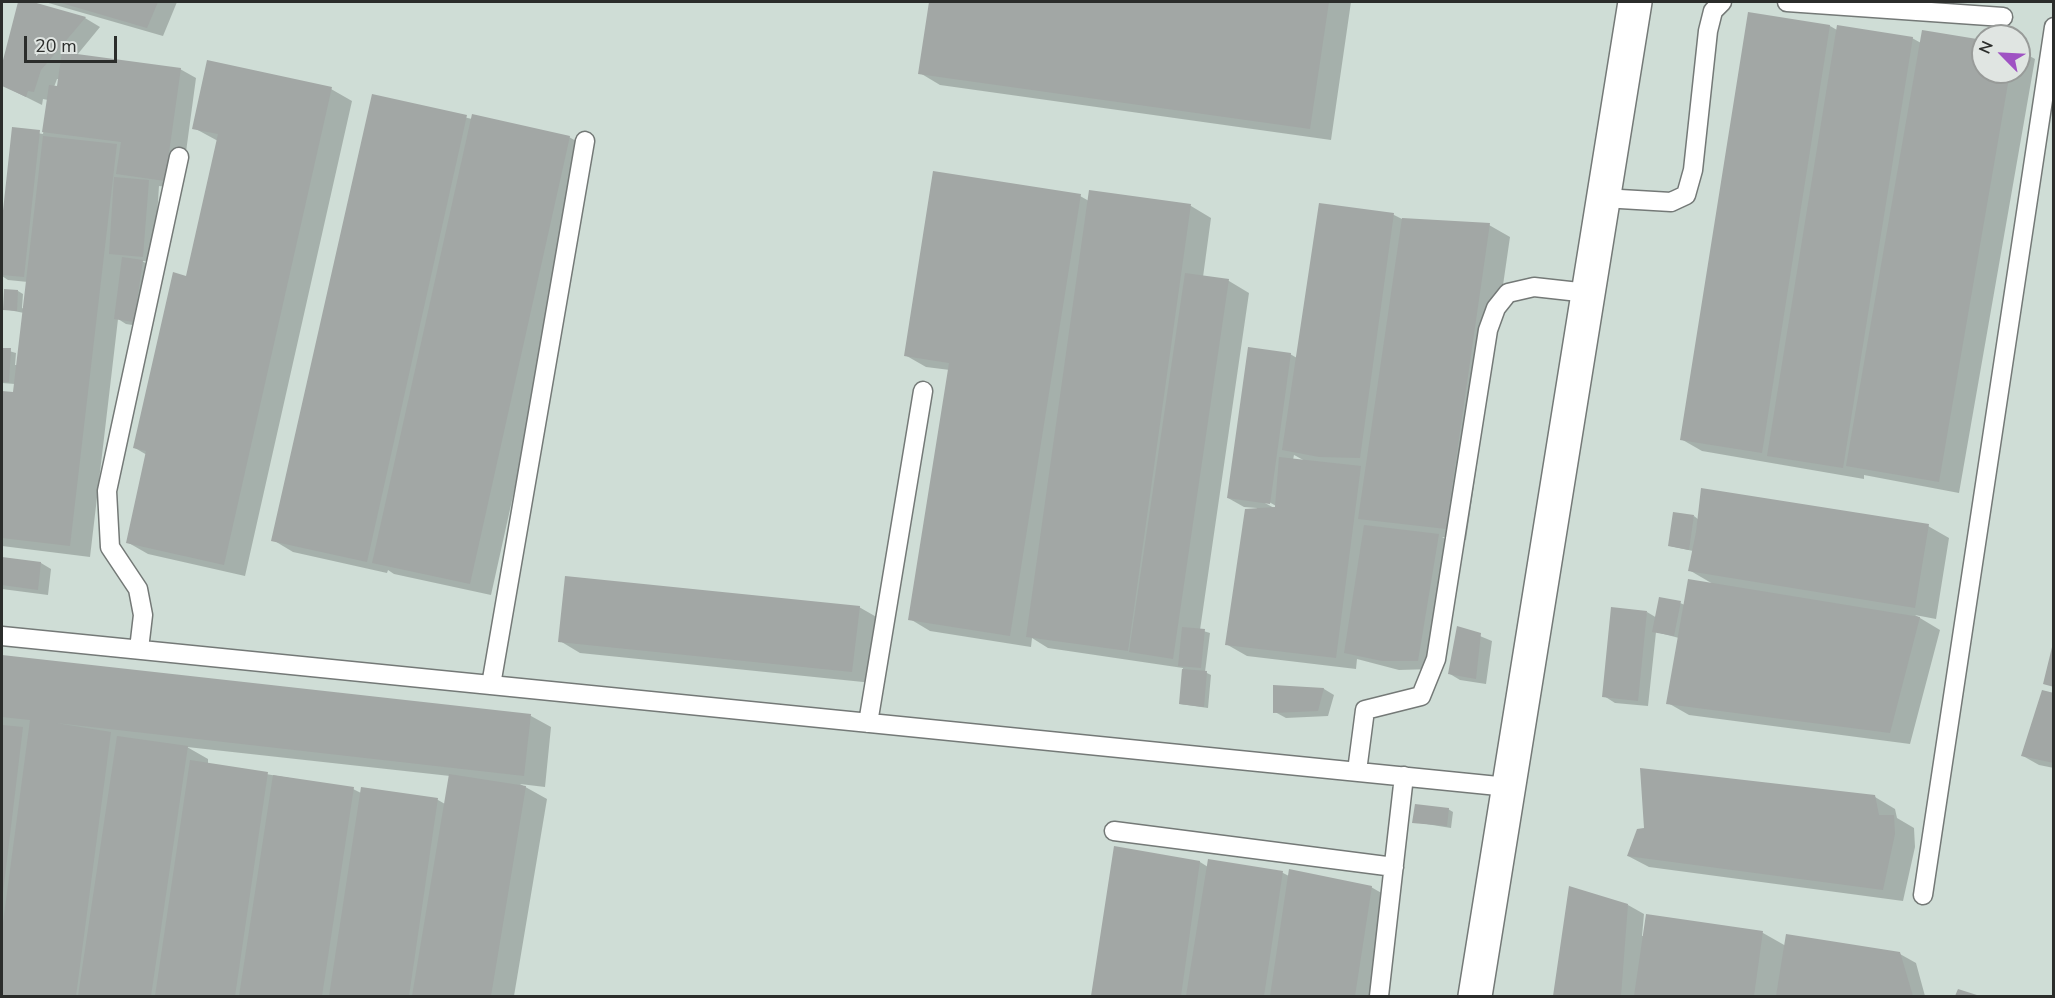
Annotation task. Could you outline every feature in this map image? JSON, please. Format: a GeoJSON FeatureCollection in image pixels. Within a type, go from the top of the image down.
{"type":"FeatureCollection","features":[{"type":"Feature","properties":{"kind":"street"},"geometry":{"type":"LineString","coordinates":[[1475,996],[1635,2]]}},
{"type":"Feature","properties":{"kind":"lane"},"geometry":{"type":"LineString","coordinates":[[1603,198],[1671,202],[1686,195],[1693,170],[1708,32],[1713,11],[1722,2]]}},
{"type":"Feature","properties":{"kind":"lane"},"geometry":{"type":"LineString","coordinates":[[1787,2],[2003,17]]}},
{"type":"Feature","properties":{"kind":"lane"},"geometry":{"type":"LineString","coordinates":[[1923,895],[2054,27]]}},
{"type":"Feature","properties":{"kind":"lane"},"geometry":{"type":"LineString","coordinates":[[491,685],[585,141]]}},
{"type":"Feature","properties":{"kind":"lane"},"geometry":{"type":"LineString","coordinates":[[140,650],[142,615],[138,589],[110,547],[107,491],[179,157]]}},
{"type":"Feature","properties":{"kind":"lane"},"geometry":{"type":"LineString","coordinates":[[1357,771],[1365,710],[1421,696],[1436,659],[1488,330],[1496,308],[1508,293],[1534,287],[1588,293]]}},
{"type":"Feature","properties":{"kind":"lane"},"geometry":{"type":"LineString","coordinates":[[868,723],[923,391]]}},
{"type":"Feature","properties":{"kind":"lane"},"geometry":{"type":"LineString","coordinates":[[2,636],[1508,787]]}},
{"type":"Feature","properties":{"kind":"lane"},"geometry":{"type":"LineString","coordinates":[[1379,996],[1404,776]]}},
{"type":"Feature","properties":{"kind":"lane"},"geometry":{"type":"LineString","coordinates":[[1114,831],[1394,867]]}},
{"type":"Feature","properties":{"kind":"shaded area"},"geometry":{"type":"Polygon","coordinates":[[[2,2],[2053,2],[2053,996],[2,996],[2,2]]]}},
{"type":"Feature","properties":{"kind":"building"},"geometry":{"type":"Polygon","coordinates":[[[18,2],[33,2],[86,17],[41,70],[34,92],[28,91],[26,97],[2,86],[2,64],[18,2]]]}},
{"type":"Feature","properties":{"kind":"building"},"geometry":{"type":"Polygon","coordinates":[[[58,2],[158,2],[147,28],[58,2]]]}},
{"type":"Feature","properties":{"kind":"building"},"geometry":{"type":"Polygon","coordinates":[[[929,2],[1329,2],[1310,129],[918,74],[929,2]]]}},
{"type":"Feature","properties":{"kind":"building"},"geometry":{"type":"Polygon","coordinates":[[[1748,12],[1830,25],[1762,453],[1680,440],[1748,12]]]}},
{"type":"Feature","properties":{"kind":"building"},"geometry":{"type":"Polygon","coordinates":[[[1837,25],[1913,37],[1843,468],[1767,456],[1837,25]]]}},
{"type":"Feature","properties":{"kind":"building"},"geometry":{"type":"Polygon","coordinates":[[[1922,30],[1971,38],[1971,84],[2008,84],[1939,482],[1846,466],[1922,30]]]}},
{"type":"Feature","properties":{"kind":"building"},"geometry":{"type":"Polygon","coordinates":[[[62,52],[181,68],[165,181],[116,174],[121,142],[42,132],[49,85],[57,86],[62,52]]]}},
{"type":"Feature","properties":{"kind":"building"},"geometry":{"type":"Polygon","coordinates":[[[207,60],[332,87],[224,565],[126,543],[146,451],[133,448],[173,272],[186,276],[218,134],[192,129],[207,60]]]}},
{"type":"Feature","properties":{"kind":"building"},"geometry":{"type":"Polygon","coordinates":[[[372,94],[467,115],[367,562],[271,541],[372,94]]]}},
{"type":"Feature","properties":{"kind":"building"},"geometry":{"type":"Polygon","coordinates":[[[472,114],[570,136],[470,584],[372,563],[472,114]]]}},
{"type":"Feature","properties":{"kind":"building"},"geometry":{"type":"Polygon","coordinates":[[[12,127],[40,130],[24,277],[2,275],[2,220],[12,127]]]}},
{"type":"Feature","properties":{"kind":"building"},"geometry":{"type":"Polygon","coordinates":[[[43,136],[117,144],[70,546],[2,538],[2,391],[13,392],[43,136]]]}},
{"type":"Feature","properties":{"kind":"building"},"geometry":{"type":"Polygon","coordinates":[[[933,171],[1081,194],[1010,636],[908,620],[949,363],[904,356],[933,171]]]}},
{"type":"Feature","properties":{"kind":"building"},"geometry":{"type":"Polygon","coordinates":[[[114,177],[149,180],[143,257],[109,254],[114,177]]]}},
{"type":"Feature","properties":{"kind":"building"},"geometry":{"type":"Polygon","coordinates":[[[1089,190],[1191,204],[1128,651],[1026,637],[1089,190]]]}},
{"type":"Feature","properties":{"kind":"building"},"geometry":{"type":"Polygon","coordinates":[[[1319,203],[1394,213],[1360,458],[1319,457],[1282,450],[1319,203]]]}},
{"type":"Feature","properties":{"kind":"building"},"geometry":{"type":"Polygon","coordinates":[[[1402,218],[1490,223],[1446,529],[1358,519],[1402,218]]]}},
{"type":"Feature","properties":{"kind":"building"},"geometry":{"type":"Polygon","coordinates":[[[122,257],[143,260],[134,322],[114,319],[122,257]]]}},
{"type":"Feature","properties":{"kind":"building"},"geometry":{"type":"Polygon","coordinates":[[[1185,273],[1229,279],[1173,659],[1129,652],[1185,273]]]}},
{"type":"Feature","properties":{"kind":"building"},"geometry":{"type":"Polygon","coordinates":[[[4,289],[18,290],[17,311],[3,310],[4,289]]]}},
{"type":"Feature","properties":{"kind":"building"},"geometry":{"type":"Polygon","coordinates":[[[1248,347],[1291,353],[1270,504],[1227,498],[1248,347]]]}},
{"type":"Feature","properties":{"kind":"building"},"geometry":{"type":"Polygon","coordinates":[[[2,348],[11,348],[9,382],[2,382],[2,348]]]}},
{"type":"Feature","properties":{"kind":"building"},"geometry":{"type":"Polygon","coordinates":[[[1279,457],[1361,466],[1336,658],[1225,645],[1245,509],[1275,507],[1279,457]]]}},
{"type":"Feature","properties":{"kind":"building"},"geometry":{"type":"Polygon","coordinates":[[[1701,488],[1929,524],[1915,608],[1688,571],[1696,532],[1701,488]]]}},
{"type":"Feature","properties":{"kind":"building"},"geometry":{"type":"Polygon","coordinates":[[[1673,512],[1694,515],[1689,550],[1668,546],[1673,512]]]}},
{"type":"Feature","properties":{"kind":"building"},"geometry":{"type":"Polygon","coordinates":[[[1364,525],[1439,534],[1418,661],[1382,661],[1344,653],[1364,525]]]}},
{"type":"Feature","properties":{"kind":"building"},"geometry":{"type":"Polygon","coordinates":[[[2,557],[41,562],[38,590],[2,585],[2,557]]]}},
{"type":"Feature","properties":{"kind":"building"},"geometry":{"type":"Polygon","coordinates":[[[565,576],[860,606],[852,672],[558,642],[565,576]]]}},
{"type":"Feature","properties":{"kind":"building"},"geometry":{"type":"Polygon","coordinates":[[[1688,579],[1920,617],[1890,733],[1666,704],[1688,579]]]}},
{"type":"Feature","properties":{"kind":"building"},"geometry":{"type":"Polygon","coordinates":[[[1659,597],[1681,601],[1674,636],[1652,632],[1659,597]]]}},
{"type":"Feature","properties":{"kind":"building"},"geometry":{"type":"Polygon","coordinates":[[[1611,607],[1647,611],[1638,701],[1602,697],[1611,607]]]}},
{"type":"Feature","properties":{"kind":"building"},"geometry":{"type":"Polygon","coordinates":[[[1457,626],[1481,633],[1476,679],[1448,674],[1457,626]]]}},
{"type":"Feature","properties":{"kind":"building"},"geometry":{"type":"Polygon","coordinates":[[[1182,627],[1205,629],[1201,668],[1178,666],[1182,627]]]}},
{"type":"Feature","properties":{"kind":"building"},"geometry":{"type":"Polygon","coordinates":[[[2054,643],[2054,687],[2043,684],[2054,643]]]}},
{"type":"Feature","properties":{"kind":"building"},"geometry":{"type":"Polygon","coordinates":[[[2,655],[531,714],[524,776],[56,723],[111,732],[76,996],[2,996],[2,930],[30,720],[2,717],[2,655]]]}},
{"type":"Feature","properties":{"kind":"building"},"geometry":{"type":"Polygon","coordinates":[[[1182,669],[1207,671],[1204,707],[1179,704],[1182,669]]]}},
{"type":"Feature","properties":{"kind":"building"},"geometry":{"type":"Polygon","coordinates":[[[1273,685],[1324,688],[1318,711],[1273,713],[1273,685]]]}},
{"type":"Feature","properties":{"kind":"building"},"geometry":{"type":"Polygon","coordinates":[[[2042,690],[2054,693],[2054,763],[2021,756],[2042,690]]]}},
{"type":"Feature","properties":{"kind":"building"},"geometry":{"type":"Polygon","coordinates":[[[2,725],[23,727],[3,893],[2,893],[2,725]]]}},
{"type":"Feature","properties":{"kind":"building"},"geometry":{"type":"Polygon","coordinates":[[[117,736],[188,746],[151,996],[78,996],[117,736]]]}},
{"type":"Feature","properties":{"kind":"building"},"geometry":{"type":"Polygon","coordinates":[[[190,760],[268,772],[235,996],[155,996],[190,760]]]}},
{"type":"Feature","properties":{"kind":"building"},"geometry":{"type":"Polygon","coordinates":[[[1640,768],[1875,795],[1879,815],[1894,815],[1895,834],[1883,890],[1627,856],[1637,829],[1644,828],[1640,768]]]}},
{"type":"Feature","properties":{"kind":"building"},"geometry":{"type":"Polygon","coordinates":[[[449,774],[526,786],[491,996],[412,996],[449,774]]]}},
{"type":"Feature","properties":{"kind":"building"},"geometry":{"type":"Polygon","coordinates":[[[273,775],[354,787],[322,996],[239,996],[273,775]]]}},
{"type":"Feature","properties":{"kind":"building"},"geometry":{"type":"Polygon","coordinates":[[[361,787],[438,798],[409,996],[329,996],[361,787]]]}},
{"type":"Feature","properties":{"kind":"building"},"geometry":{"type":"Polygon","coordinates":[[[1415,804],[1449,808],[1447,826],[1412,823],[1415,804]]]}},
{"type":"Feature","properties":{"kind":"building"},"geometry":{"type":"Polygon","coordinates":[[[1114,846],[1200,861],[1181,996],[1091,996],[1114,846]]]}},
{"type":"Feature","properties":{"kind":"building"},"geometry":{"type":"Polygon","coordinates":[[[1208,859],[1283,871],[1264,996],[1186,996],[1208,859]]]}},
{"type":"Feature","properties":{"kind":"building"},"geometry":{"type":"Polygon","coordinates":[[[1289,869],[1372,886],[1355,996],[1270,996],[1289,869]]]}},
{"type":"Feature","properties":{"kind":"building"},"geometry":{"type":"Polygon","coordinates":[[[1569,886],[1628,904],[1621,996],[1553,996],[1569,886]]]}},
{"type":"Feature","properties":{"kind":"building"},"geometry":{"type":"Polygon","coordinates":[[[1646,914],[1763,931],[1754,996],[1634,996],[1646,914]]]}},
{"type":"Feature","properties":{"kind":"building"},"geometry":{"type":"Polygon","coordinates":[[[1786,934],[1900,952],[1913,996],[1776,996],[1786,934]]]}},
{"type":"Feature","properties":{"kind":"building"},"geometry":{"type":"Polygon","coordinates":[[[1958,989],[1980,996],[1955,996],[1958,989]]]}}]}
